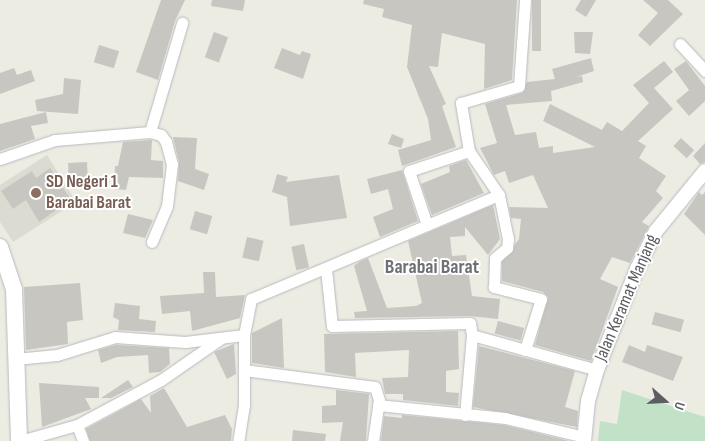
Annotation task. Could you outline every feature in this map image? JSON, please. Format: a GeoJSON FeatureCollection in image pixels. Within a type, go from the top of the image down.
{"type":"FeatureCollection","features":[{"type":"Feature","properties":{"kind":"main road"},"geometry":{"type":"LineString","coordinates":[[0,247],[14,289],[19,441]]}},
{"type":"Feature","properties":{"kind":"street"},"geometry":{"type":"LineString","coordinates":[[525,0],[520,86],[461,103],[470,150],[499,196],[508,239],[507,248],[495,258],[494,287],[536,296],[542,301],[525,350]]}},
{"type":"Feature","properties":{"kind":"street"},"geometry":{"type":"LineString","coordinates":[[150,132],[182,23]]}},
{"type":"Feature","properties":{"kind":"street"},"geometry":{"type":"LineString","coordinates":[[680,44],[705,71]]}},
{"type":"Feature","properties":{"kind":"street"},"geometry":{"type":"LineString","coordinates":[[0,159],[55,140],[150,132],[161,136],[166,142],[172,164],[167,206],[152,242]]}},
{"type":"Feature","properties":{"kind":"street"},"geometry":{"type":"LineString","coordinates":[[427,225],[409,171],[470,150]]}},
{"type":"Feature","properties":{"kind":"street","name":"Jalan Keramat Manjang"},"geometry":{"type":"LineString","coordinates":[[584,439],[588,401],[597,370],[656,231],[705,171]]}},
{"type":"Feature","properties":{"kind":"street"},"geometry":{"type":"LineString","coordinates":[[238,441],[244,405],[244,335],[251,299],[499,196]]}},
{"type":"Feature","properties":{"kind":"street"},"geometry":{"type":"LineString","coordinates":[[326,268],[332,326],[470,323],[472,335],[465,415]]}},
{"type":"Feature","properties":{"kind":"street"},"geometry":{"type":"LineString","coordinates":[[15,359],[57,355],[114,337],[185,342],[244,335]]}},
{"type":"Feature","properties":{"kind":"street"},"geometry":{"type":"LineString","coordinates":[[472,335],[597,370]]}},
{"type":"Feature","properties":{"kind":"street"},"geometry":{"type":"LineString","coordinates":[[19,441],[77,425],[162,380],[221,338]]}},
{"type":"Feature","properties":{"kind":"street"},"geometry":{"type":"LineString","coordinates":[[244,370],[366,384],[379,391],[373,441]]}},
{"type":"Feature","properties":{"kind":"street"},"geometry":{"type":"LineString","coordinates":[[378,405],[506,418],[584,439]]}},
{"type":"Feature","properties":{"kind":"street"},"geometry":{"type":"LineString","coordinates":[[77,425],[83,441]]}},
{"type":"Feature","properties":{"kind":"shaded area","name":"SD Negeri 1 Barabai Barat"},"geometry":{"type":"Polygon","coordinates":[[[47,155],[76,202],[13,242],[0,222],[0,185],[47,155]]]}},
{"type":"Feature","properties":{"kind":"green space"},"geometry":{"type":"Polygon","coordinates":[[[622,390],[705,417],[705,441],[598,441],[600,421],[617,424],[622,390]]]}},
{"type":"Feature","properties":{"kind":"building"},"geometry":{"type":"Polygon","coordinates":[[[161,0],[185,0],[175,21],[158,80],[136,72],[161,0]]]}},
{"type":"Feature","properties":{"kind":"building"},"geometry":{"type":"Polygon","coordinates":[[[212,0],[245,0],[243,11],[211,6],[212,0]]]}},
{"type":"Feature","properties":{"kind":"building"},"geometry":{"type":"Polygon","coordinates":[[[364,0],[517,0],[512,80],[484,89],[485,44],[442,33],[438,67],[429,66],[446,104],[442,106],[456,147],[402,166],[398,150],[431,140],[428,119],[407,67],[412,25],[382,17],[384,9],[363,4],[364,0]]]}},
{"type":"Feature","properties":{"kind":"building"},"geometry":{"type":"Polygon","coordinates":[[[532,0],[541,0],[541,51],[532,51],[532,0]]]}},
{"type":"Feature","properties":{"kind":"building"},"geometry":{"type":"Polygon","coordinates":[[[581,0],[596,0],[586,17],[575,10],[581,0]]]}},
{"type":"Feature","properties":{"kind":"building"},"geometry":{"type":"Polygon","coordinates":[[[643,0],[668,0],[683,14],[650,46],[638,35],[658,13],[643,0]]]}},
{"type":"Feature","properties":{"kind":"building"},"geometry":{"type":"Polygon","coordinates":[[[214,32],[228,37],[219,63],[205,57],[214,32]]]}},
{"type":"Feature","properties":{"kind":"building"},"geometry":{"type":"Polygon","coordinates":[[[574,32],[593,32],[590,54],[575,53],[574,32]]]}},
{"type":"Feature","properties":{"kind":"building"},"geometry":{"type":"Polygon","coordinates":[[[99,45],[119,51],[114,68],[94,62],[99,45]]]}},
{"type":"Feature","properties":{"kind":"building"},"geometry":{"type":"Polygon","coordinates":[[[282,48],[300,55],[302,51],[311,54],[303,79],[274,68],[282,48]]]}},
{"type":"Feature","properties":{"kind":"building"},"geometry":{"type":"Polygon","coordinates":[[[591,58],[594,71],[576,77],[582,76],[583,82],[551,91],[552,101],[506,105],[515,135],[536,132],[539,148],[553,146],[553,153],[595,147],[543,121],[550,104],[602,130],[607,122],[622,131],[649,103],[633,85],[664,61],[673,72],[654,88],[673,109],[638,141],[646,146],[639,158],[666,176],[656,191],[663,198],[642,222],[649,226],[630,263],[612,257],[600,279],[618,287],[591,361],[535,345],[548,297],[543,292],[502,281],[502,262],[519,239],[521,219],[511,218],[509,207],[548,208],[533,175],[509,183],[505,171],[494,175],[480,148],[497,143],[485,104],[522,93],[527,82],[555,79],[552,69],[591,58]]]}},
{"type":"Feature","properties":{"kind":"building"},"geometry":{"type":"Polygon","coordinates":[[[686,61],[705,86],[705,101],[689,116],[676,101],[689,90],[674,69],[686,61]]]}},
{"type":"Feature","properties":{"kind":"building"},"geometry":{"type":"Polygon","coordinates":[[[14,68],[17,75],[31,70],[35,81],[0,94],[0,73],[14,68]]]}},
{"type":"Feature","properties":{"kind":"building"},"geometry":{"type":"Polygon","coordinates":[[[64,78],[81,80],[78,114],[37,111],[35,100],[63,94],[64,78]]]}},
{"type":"Feature","properties":{"kind":"building"},"geometry":{"type":"Polygon","coordinates":[[[46,112],[48,123],[31,126],[35,139],[0,151],[0,124],[46,112]]]}},
{"type":"Feature","properties":{"kind":"building"},"geometry":{"type":"Polygon","coordinates":[[[392,134],[404,139],[401,148],[388,144],[392,134]]]}},
{"type":"Feature","properties":{"kind":"building"},"geometry":{"type":"Polygon","coordinates":[[[173,137],[197,138],[195,169],[209,174],[204,190],[178,181],[179,162],[173,137]]]}},
{"type":"Feature","properties":{"kind":"building"},"geometry":{"type":"Polygon","coordinates":[[[681,138],[694,150],[687,158],[673,146],[681,138]]]}},
{"type":"Feature","properties":{"kind":"building"},"geometry":{"type":"Polygon","coordinates":[[[152,140],[151,160],[163,161],[163,178],[129,177],[126,190],[114,189],[115,166],[118,166],[123,142],[152,140]]]}},
{"type":"Feature","properties":{"kind":"building"},"geometry":{"type":"Polygon","coordinates":[[[705,143],[705,162],[700,164],[693,156],[705,143]]]}},
{"type":"Feature","properties":{"kind":"building"},"geometry":{"type":"Polygon","coordinates":[[[466,160],[484,193],[432,215],[421,184],[450,172],[449,166],[466,160]]]}},
{"type":"Feature","properties":{"kind":"building"},"geometry":{"type":"Polygon","coordinates":[[[87,162],[88,180],[69,181],[68,163],[87,162]]]}},
{"type":"Feature","properties":{"kind":"building"},"geometry":{"type":"Polygon","coordinates":[[[50,168],[71,200],[39,222],[26,200],[13,209],[1,191],[32,171],[36,178],[50,168]]]}},
{"type":"Feature","properties":{"kind":"building"},"geometry":{"type":"Polygon","coordinates":[[[402,170],[418,221],[380,237],[373,217],[393,209],[388,189],[371,194],[367,179],[402,170]]]}},
{"type":"Feature","properties":{"kind":"building"},"geometry":{"type":"Polygon","coordinates":[[[277,174],[288,177],[286,182],[339,175],[347,218],[290,226],[287,197],[272,192],[277,174]]]}},
{"type":"Feature","properties":{"kind":"building"},"geometry":{"type":"Polygon","coordinates":[[[699,192],[702,195],[705,192],[705,235],[684,214],[699,192]]]}},
{"type":"Feature","properties":{"kind":"building"},"geometry":{"type":"Polygon","coordinates":[[[493,205],[500,239],[488,255],[465,227],[465,236],[450,237],[452,256],[466,255],[472,296],[500,299],[498,319],[470,316],[355,318],[354,312],[367,311],[354,266],[368,258],[387,308],[416,306],[422,303],[408,241],[493,205]]]}},
{"type":"Feature","properties":{"kind":"building"},"geometry":{"type":"Polygon","coordinates":[[[195,211],[212,216],[207,234],[190,229],[195,211]]]}},
{"type":"Feature","properties":{"kind":"building"},"geometry":{"type":"Polygon","coordinates":[[[128,214],[153,220],[145,238],[123,233],[128,214]]]}},
{"type":"Feature","properties":{"kind":"building"},"geometry":{"type":"Polygon","coordinates":[[[247,237],[264,241],[259,261],[242,257],[247,237]]]}},
{"type":"Feature","properties":{"kind":"building"},"geometry":{"type":"Polygon","coordinates":[[[304,244],[309,267],[296,270],[291,247],[304,244]]]}},
{"type":"Feature","properties":{"kind":"building"},"geometry":{"type":"Polygon","coordinates":[[[203,272],[215,272],[216,297],[245,295],[240,318],[192,331],[190,311],[162,314],[160,296],[204,293],[203,272]]]}},
{"type":"Feature","properties":{"kind":"building"},"geometry":{"type":"Polygon","coordinates":[[[80,283],[83,320],[67,322],[68,344],[26,350],[24,287],[80,283]]]}},
{"type":"Feature","properties":{"kind":"building"},"geometry":{"type":"Polygon","coordinates":[[[115,303],[140,306],[139,319],[156,321],[155,332],[118,330],[119,320],[113,317],[115,303]]]}},
{"type":"Feature","properties":{"kind":"building"},"geometry":{"type":"Polygon","coordinates":[[[655,312],[684,320],[681,332],[652,325],[655,312]]]}},
{"type":"Feature","properties":{"kind":"building"},"geometry":{"type":"Polygon","coordinates":[[[282,318],[284,368],[252,363],[252,333],[282,318]]]}},
{"type":"Feature","properties":{"kind":"building"},"geometry":{"type":"Polygon","coordinates":[[[498,321],[524,328],[521,341],[495,334],[498,321]]]}},
{"type":"Feature","properties":{"kind":"building"},"geometry":{"type":"Polygon","coordinates":[[[458,331],[459,369],[446,371],[446,392],[459,393],[458,406],[403,400],[403,394],[385,394],[382,378],[408,377],[409,350],[355,353],[356,377],[325,372],[324,334],[458,331]]]}},
{"type":"Feature","properties":{"kind":"building"},"geometry":{"type":"Polygon","coordinates":[[[234,344],[236,374],[227,379],[214,352],[234,344]]]}},
{"type":"Feature","properties":{"kind":"building"},"geometry":{"type":"Polygon","coordinates":[[[116,345],[169,348],[170,364],[160,372],[149,373],[148,355],[117,357],[101,363],[98,350],[116,345]]]}},
{"type":"Feature","properties":{"kind":"building"},"geometry":{"type":"Polygon","coordinates":[[[629,345],[645,352],[647,345],[683,357],[673,381],[622,362],[629,345]]]}},
{"type":"Feature","properties":{"kind":"building"},"geometry":{"type":"Polygon","coordinates":[[[479,346],[575,371],[565,407],[578,411],[577,427],[473,407],[479,346]]]}},
{"type":"Feature","properties":{"kind":"building"},"geometry":{"type":"Polygon","coordinates":[[[128,380],[133,387],[111,398],[101,398],[128,380]]]}},
{"type":"Feature","properties":{"kind":"building"},"geometry":{"type":"Polygon","coordinates":[[[39,383],[99,387],[99,398],[85,398],[91,409],[42,427],[39,383]]]}},
{"type":"Feature","properties":{"kind":"building"},"geometry":{"type":"Polygon","coordinates":[[[164,388],[187,427],[225,415],[232,429],[231,441],[90,441],[86,429],[141,399],[151,413],[150,396],[164,388]]]}},
{"type":"Feature","properties":{"kind":"building"},"geometry":{"type":"Polygon","coordinates":[[[336,390],[369,394],[366,441],[340,441],[343,422],[322,423],[322,406],[336,405],[336,390]]]}},
{"type":"Feature","properties":{"kind":"building"},"geometry":{"type":"Polygon","coordinates":[[[402,415],[504,425],[569,441],[381,441],[384,416],[402,418],[402,415]]]}},
{"type":"Feature","properties":{"kind":"building"},"geometry":{"type":"Polygon","coordinates":[[[293,430],[326,434],[325,441],[292,441],[293,430]]]}},
{"type":"Feature","properties":{"kind":"place","name":"SD Negeri 1 Barabai Barat"},"geometry":{"type":"Point","coordinates":[36,193]}},
{"type":"Feature","properties":{"kind":"district","name":"Barabai Barat"},"geometry":{"type":"Point","coordinates":[432,267]}}]}
